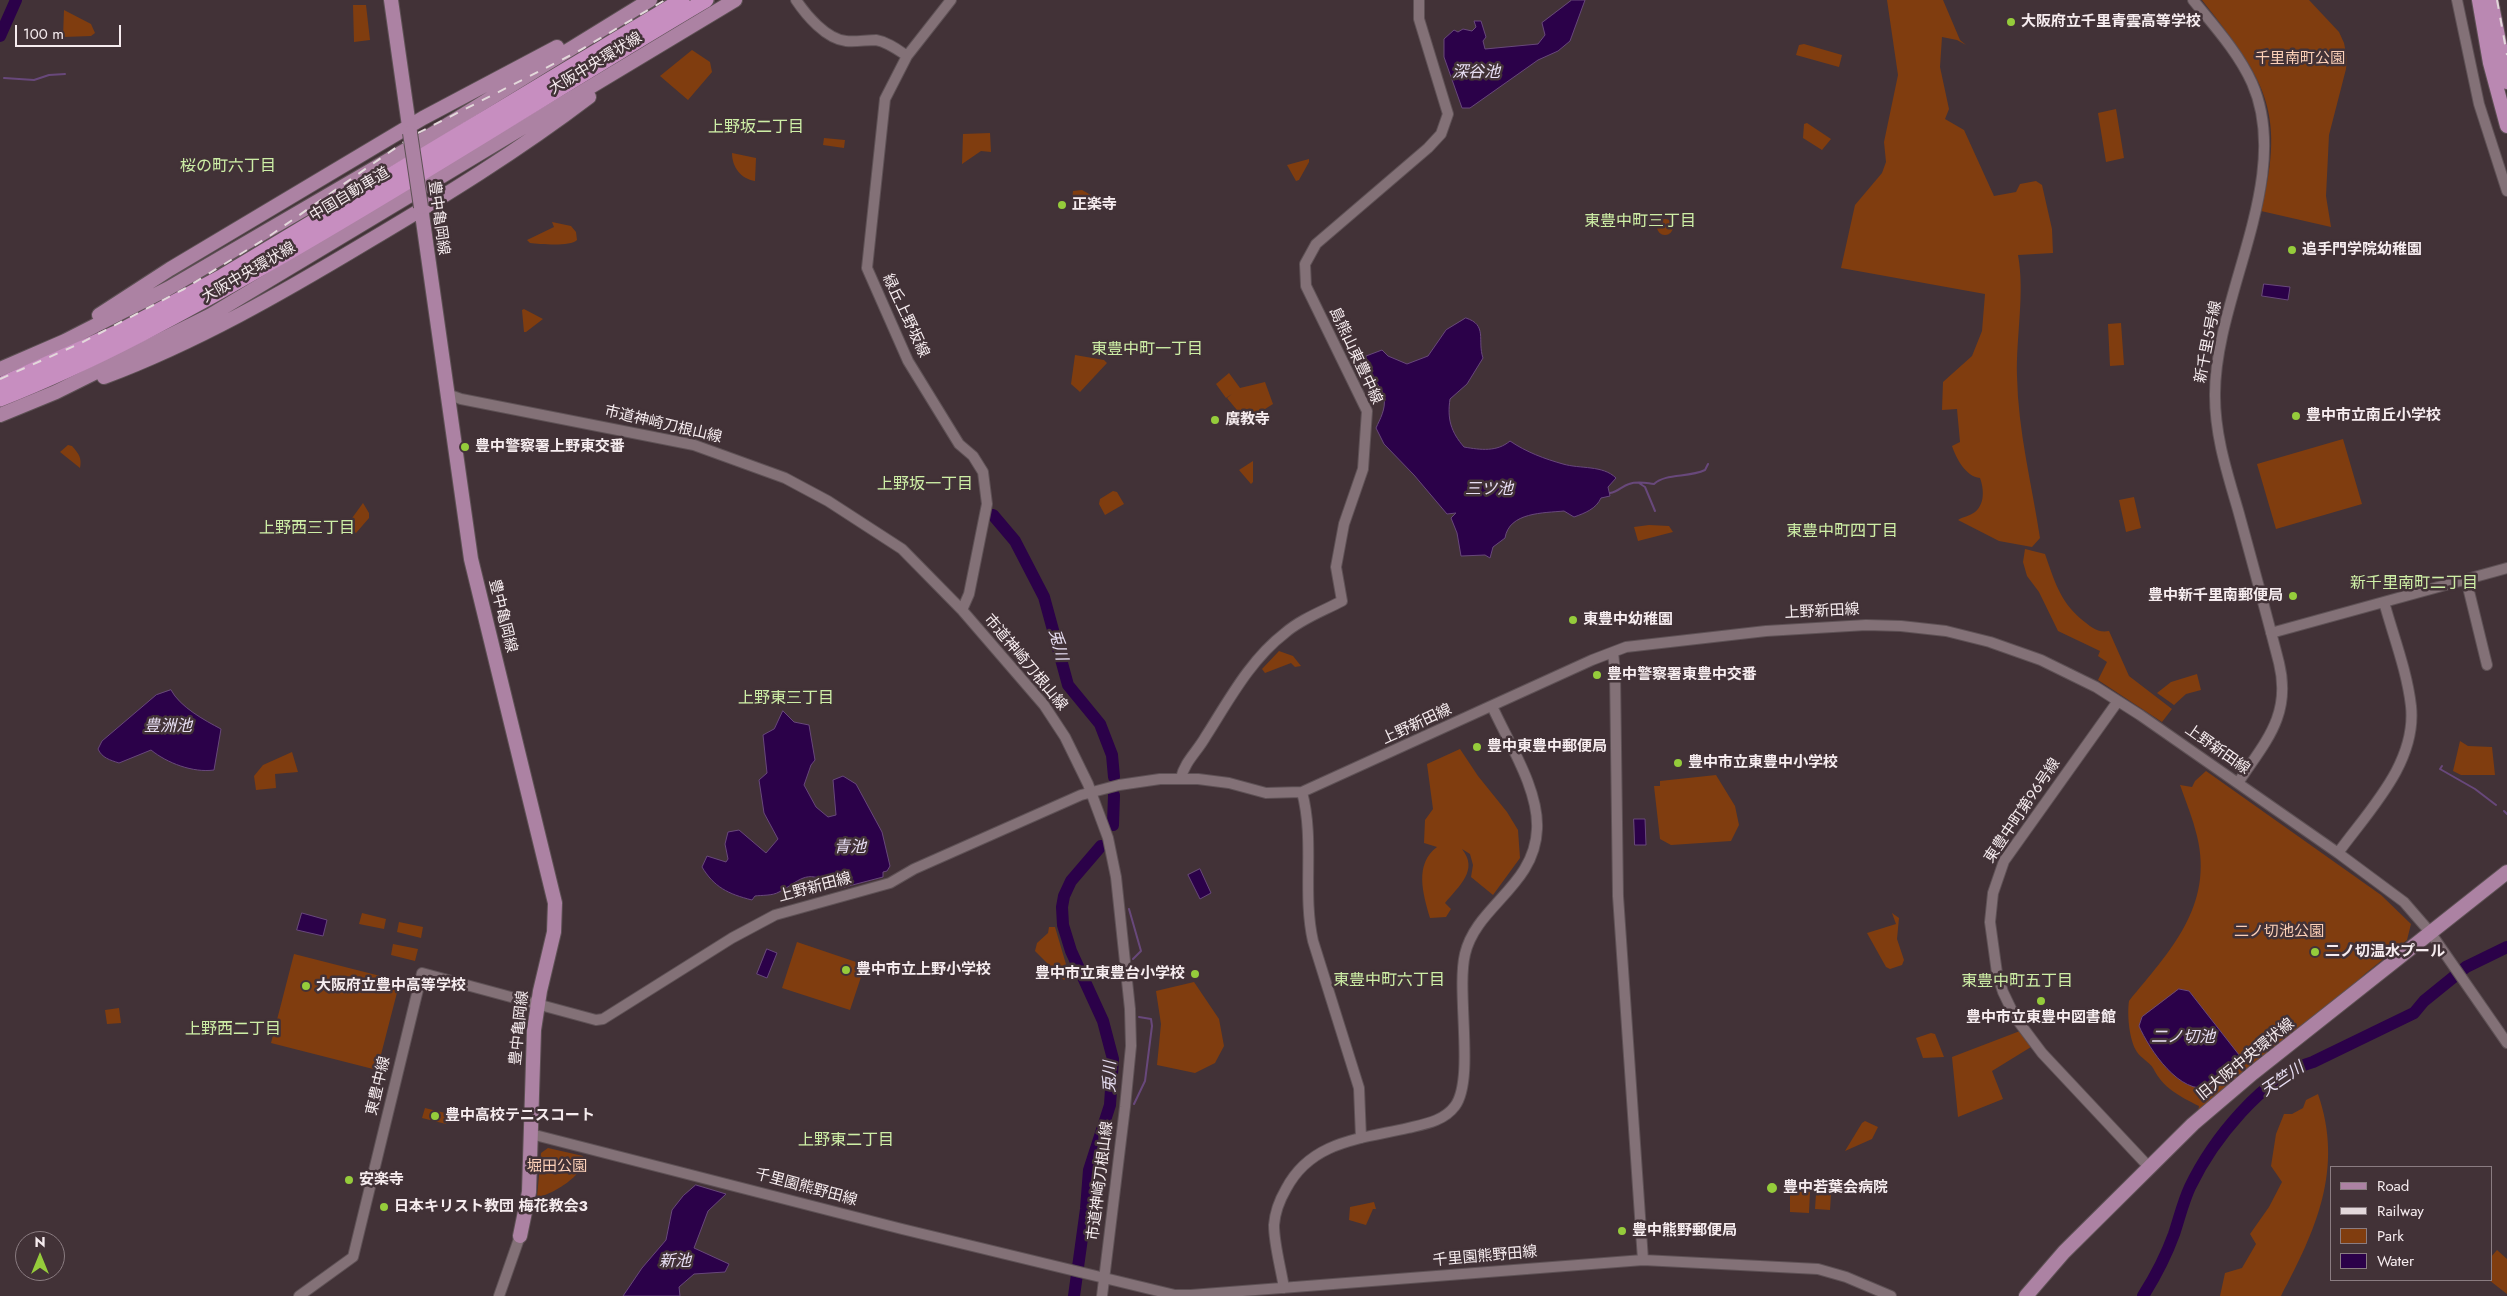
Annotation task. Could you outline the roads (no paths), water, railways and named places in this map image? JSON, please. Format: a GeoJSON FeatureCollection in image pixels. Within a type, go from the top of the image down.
{"type":"FeatureCollection","features":[{"type":"Feature","properties":{"kind":"highway","name":"中国自動車道"},"geometry":{"type":"LineString","coordinates":[[0,399],[75,367],[179,307],[298,232],[682,0]]}},
{"type":"Feature","properties":{"kind":"highway","name":"中国自動車道"},"geometry":{"type":"LineString","coordinates":[[0,385],[120,331],[179,307],[321,234],[706,0]]}},
{"type":"Feature","properties":{"kind":"highway"},"geometry":{"type":"LineString","coordinates":[[2479,0],[2490,63],[2507,126]]}},
{"type":"Feature","properties":{"kind":"highway"},"geometry":{"type":"LineString","coordinates":[[2491,0],[2507,82]]}},
{"type":"Feature","properties":{"kind":"main road","name":"豊中亀岡線"},"geometry":{"type":"LineString","coordinates":[[391,0],[473,568],[555,902],[554,932],[537,1005],[532,1049],[529,1192],[520,1236]]}},
{"type":"Feature","properties":{"kind":"main road","name":"大阪中央環状線"},"geometry":{"type":"LineString","coordinates":[[0,414],[56,392],[421,141],[650,0]]}},
{"type":"Feature","properties":{"kind":"main road","name":"大阪中央環状線"},"geometry":{"type":"LineString","coordinates":[[4,368],[65,341],[179,307],[322,250],[735,0]]}},
{"type":"Feature","properties":{"kind":"main road"},"geometry":{"type":"LineString","coordinates":[[4,368],[35,348],[104,313],[170,269],[409,130],[581,34],[636,9]]}},
{"type":"Feature","properties":{"kind":"main road"},"geometry":{"type":"LineString","coordinates":[[56,392],[118,372],[204,334],[290,288],[512,154],[645,54]]}},
{"type":"Feature","properties":{"kind":"main road","name":"旧大阪中央環状線"},"geometry":{"type":"LineString","coordinates":[[2026,1296],[2064,1252],[2148,1166],[2253,1073],[2507,872]]}},
{"type":"Feature","properties":{"kind":"street"},"geometry":{"type":"LineString","coordinates":[[796,0],[812,19],[829,34],[844,41],[878,40],[891,45],[907,56]]}},
{"type":"Feature","properties":{"kind":"street","name":"緑丘上野坂線"},"geometry":{"type":"LineString","coordinates":[[951,0],[907,56],[885,99],[867,268],[908,361],[959,444],[973,456],[983,472],[987,504],[968,594],[962,610]]}},
{"type":"Feature","properties":{"kind":"street","name":"島熊山東豊中線"},"geometry":{"type":"LineString","coordinates":[[1181,778],[1184,766],[1204,740],[1242,679],[1254,664],[1286,632],[1342,601],[1336,567],[1344,524],[1363,469],[1367,411],[1306,286],[1305,264],[1316,244],[1428,148],[1441,134],[1448,114],[1419,19],[1418,0]]}},
{"type":"Feature","properties":{"kind":"street","name":"新千里5号線"},"geometry":{"type":"LineString","coordinates":[[2193,0],[2245,68],[2254,88],[2264,122],[2263,170],[2219,355],[2215,396],[2220,447],[2282,675],[2280,710],[2271,736],[2238,783]]}},
{"type":"Feature","properties":{"kind":"street"},"geometry":{"type":"LineString","coordinates":[[2457,0],[2477,99],[2507,191]]}},
{"type":"Feature","properties":{"kind":"street","name":"市道神崎刀根山線"},"geometry":{"type":"LineString","coordinates":[[447,394],[461,399],[694,445],[768,470],[828,501],[902,549],[962,610],[1044,705],[1064,737],[1092,792],[1108,835],[1113,860],[1131,1026],[1125,1107],[1102,1296]]}},
{"type":"Feature","properties":{"kind":"street"},"geometry":{"type":"LineString","coordinates":[[2271,633],[2507,568]]}},
{"type":"Feature","properties":{"kind":"street"},"geometry":{"type":"LineString","coordinates":[[2466,579],[2487,665]]}},
{"type":"Feature","properties":{"kind":"street"},"geometry":{"type":"LineString","coordinates":[[2338,853],[2396,772],[2409,737],[2411,716],[2409,696],[2384,602]]}},
{"type":"Feature","properties":{"kind":"street","name":"上野新田線"},"geometry":{"type":"LineString","coordinates":[[537,1005],[596,1020],[603,1019],[732,938],[775,915],[804,905],[840,897],[890,882],[1092,792],[1115,786],[1160,779],[1181,778],[1229,783],[1266,793],[1302,792],[1626,647],[1766,631],[1830,626],[1901,626],[1946,631],[2017,651],[2084,680],[2238,783],[2404,902],[2430,932],[2465,980],[2507,1044]]}},
{"type":"Feature","properties":{"kind":"street"},"geometry":{"type":"LineString","coordinates":[[1613,652],[1615,672],[1618,896],[1643,1260]]}},
{"type":"Feature","properties":{"kind":"street","name":"東豊中町第96号線"},"geometry":{"type":"LineString","coordinates":[[2118,701],[2004,862],[1993,893],[1990,922],[1997,973],[2005,999],[2015,1017],[2042,1053],[2148,1166]]}},
{"type":"Feature","properties":{"kind":"street"},"geometry":{"type":"LineString","coordinates":[[1284,1288],[1274,1226],[1280,1199],[1293,1176],[1311,1157],[1331,1146],[1440,1118],[1455,1106],[1460,1096],[1464,1075],[1462,978],[1465,951],[1476,930],[1524,871],[1533,851],[1537,830],[1534,799],[1492,706]]}},
{"type":"Feature","properties":{"kind":"street"},"geometry":{"type":"LineString","coordinates":[[1302,792],[1307,819],[1308,916],[1313,941],[1359,1088],[1361,1138]]}},
{"type":"Feature","properties":{"kind":"street","name":"東豊中線"},"geometry":{"type":"LineString","coordinates":[[299,1296],[353,1257],[422,973],[537,1005]]}},
{"type":"Feature","properties":{"kind":"street","name":"千里園熊野田線"},"geometry":{"type":"LineString","coordinates":[[531,1134],[902,1229],[1175,1295],[1643,1260],[1818,1269],[1846,1277],[1891,1296]]}},
{"type":"Feature","properties":{"kind":"street"},"geometry":{"type":"LineString","coordinates":[[499,1296],[520,1236]]}},
{"type":"Feature","properties":{"kind":"water","name":"深谷池"},"geometry":{"type":"Polygon","coordinates":[[[1572,0],[1585,0],[1570,41],[1558,51],[1538,60],[1470,108],[1462,108],[1444,57],[1444,39],[1454,30],[1458,32],[1463,29],[1472,31],[1476,27],[1474,21],[1481,21],[1486,37],[1483,41],[1485,49],[1538,44],[1545,35],[1542,23],[1572,0]]]}},
{"type":"Feature","properties":{"kind":"water"},"geometry":{"type":"Polygon","coordinates":[[[2264,284],[2290,287],[2288,300],[2262,296],[2264,284]]]}},
{"type":"Feature","properties":{"kind":"water","name":"三ツ池"},"geometry":{"type":"Polygon","coordinates":[[[1466,318],[1473,321],[1479,329],[1483,358],[1467,384],[1450,399],[1449,413],[1451,425],[1464,447],[1494,449],[1510,441],[1529,452],[1549,460],[1570,466],[1598,469],[1616,478],[1608,487],[1610,496],[1601,498],[1593,508],[1582,514],[1574,517],[1564,511],[1538,514],[1513,523],[1508,529],[1505,538],[1493,547],[1490,558],[1485,555],[1461,556],[1457,533],[1451,518],[1456,513],[1447,514],[1414,475],[1384,444],[1376,428],[1383,410],[1384,398],[1380,387],[1369,373],[1366,363],[1366,356],[1382,350],[1388,356],[1407,364],[1428,356],[1446,330],[1466,318]]]}},
{"type":"Feature","properties":{"kind":"water","name":"豊洲池"},"geometry":{"type":"Polygon","coordinates":[[[171,690],[186,707],[221,729],[214,770],[206,771],[181,766],[157,755],[151,750],[119,763],[102,755],[98,749],[102,741],[156,695],[171,690]]]}},
{"type":"Feature","properties":{"kind":"water","name":"青池"},"geometry":{"type":"Polygon","coordinates":[[[783,711],[794,722],[809,725],[815,760],[811,765],[804,785],[816,807],[828,817],[836,815],[833,780],[843,776],[856,784],[882,832],[890,866],[887,871],[883,872],[883,877],[841,888],[840,881],[830,883],[814,877],[808,877],[776,893],[755,896],[752,900],[722,889],[702,867],[707,856],[726,862],[728,859],[725,844],[728,832],[739,830],[766,853],[778,839],[764,813],[759,780],[767,773],[763,735],[774,729],[783,711]]]}},
{"type":"Feature","properties":{"kind":"water"},"geometry":{"type":"Polygon","coordinates":[[[1634,819],[1645,819],[1646,845],[1635,845],[1634,819]]]}},
{"type":"Feature","properties":{"kind":"water"},"geometry":{"type":"Polygon","coordinates":[[[1200,869],[1211,893],[1200,899],[1188,875],[1200,869]]]}},
{"type":"Feature","properties":{"kind":"water"},"geometry":{"type":"Polygon","coordinates":[[[302,913],[327,920],[323,936],[297,930],[302,913]]]}},
{"type":"Feature","properties":{"kind":"water"},"geometry":{"type":"Polygon","coordinates":[[[767,949],[777,953],[767,978],[757,974],[767,949]]]}},
{"type":"Feature","properties":{"kind":"water","name":"二ノ切池"},"geometry":{"type":"Polygon","coordinates":[[[2179,989],[2189,991],[2243,1060],[2223,1079],[2210,1087],[2199,1088],[2188,1085],[2177,1078],[2158,1058],[2139,1026],[2142,1017],[2179,989]]]}},
{"type":"Feature","properties":{"kind":"water","name":"新池"},"geometry":{"type":"Polygon","coordinates":[[[696,1185],[726,1194],[708,1211],[694,1248],[729,1264],[725,1272],[694,1274],[679,1287],[680,1296],[623,1296],[642,1268],[666,1240],[672,1210],[683,1196],[696,1185]]]}},
{"type":"Feature","properties":{"kind":"waterway"},"geometry":{"type":"LineString","coordinates":[[0,36],[16,0]]}},
{"type":"Feature","properties":{"kind":"waterway"},"geometry":{"type":"LineString","coordinates":[[4,78],[34,80],[49,75],[65,74]]}},
{"type":"Feature","properties":{"kind":"waterway"},"geometry":{"type":"LineString","coordinates":[[1610,493],[1632,483],[1654,484],[1665,478],[1705,470],[1708,464]]}},
{"type":"Feature","properties":{"kind":"waterway"},"geometry":{"type":"LineString","coordinates":[[1639,483],[1645,487],[1655,511]]}},
{"type":"Feature","properties":{"kind":"waterway","name":"兎川"},"geometry":{"type":"LineString","coordinates":[[993,515],[1015,541],[1044,597],[1068,685],[1100,724],[1112,755],[1114,777]]}},
{"type":"Feature","properties":{"kind":"waterway"},"geometry":{"type":"LineString","coordinates":[[2442,766],[2440,769],[2475,789],[2496,805]]}},
{"type":"Feature","properties":{"kind":"waterway","name":"兎川"},"geometry":{"type":"LineString","coordinates":[[1113,825],[1114,795]]}},
{"type":"Feature","properties":{"kind":"waterway"},"geometry":{"type":"LineString","coordinates":[[2504,811],[2507,814]]}},
{"type":"Feature","properties":{"kind":"waterway","name":"兎川"},"geometry":{"type":"LineString","coordinates":[[1074,1296],[1086,1209],[1089,1170],[1110,1105],[1113,1059],[1103,1021],[1071,951],[1063,925],[1062,907],[1064,896],[1071,881],[1101,846]]}},
{"type":"Feature","properties":{"kind":"waterway"},"geometry":{"type":"LineString","coordinates":[[1129,909],[1141,951],[1133,959]]}},
{"type":"Feature","properties":{"kind":"waterway","name":"天竺川"},"geometry":{"type":"LineString","coordinates":[[2143,1296],[2167,1250],[2183,1205],[2200,1169],[2211,1150],[2241,1112],[2276,1081],[2294,1070],[2414,1013],[2424,1001],[2466,967],[2507,947]]}},
{"type":"Feature","properties":{"kind":"waterway"},"geometry":{"type":"LineString","coordinates":[[1134,1104],[1145,1081],[1152,1026],[1151,1019],[1139,1017]]}},
{"type":"Feature","properties":{"kind":"railway"},"geometry":{"type":"LineString","coordinates":[[0,379],[81,343],[184,289],[268,237],[414,135],[577,52],[665,0]]}},
{"type":"Feature","properties":{"kind":"railway"},"geometry":{"type":"LineString","coordinates":[[2497,0],[2507,55]]}},
{"type":"Feature","properties":{"kind":"place","name":"大阪府立千里青雲高等学校"},"geometry":{"type":"Point","coordinates":[2011,22]}},
{"type":"Feature","properties":{"kind":"place","name":"正楽寺"},"geometry":{"type":"Point","coordinates":[1062,205]}},
{"type":"Feature","properties":{"kind":"place","name":"追手門学院幼稚園"},"geometry":{"type":"Point","coordinates":[2292,250]}},
{"type":"Feature","properties":{"kind":"place","name":"豊中市立南丘小学校"},"geometry":{"type":"Point","coordinates":[2296,416]}},
{"type":"Feature","properties":{"kind":"place","name":"廣教寺"},"geometry":{"type":"Point","coordinates":[1215,420]}},
{"type":"Feature","properties":{"kind":"place","name":"豊中警察署上野東交番"},"geometry":{"type":"Point","coordinates":[465,447]}},
{"type":"Feature","properties":{"kind":"place","name":"豊中新千里南郵便局"},"geometry":{"type":"Point","coordinates":[2293,596]}},
{"type":"Feature","properties":{"kind":"place","name":"東豊中幼稚園"},"geometry":{"type":"Point","coordinates":[1573,620]}},
{"type":"Feature","properties":{"kind":"place","name":"豊中警察署東豊中交番"},"geometry":{"type":"Point","coordinates":[1597,675]}},
{"type":"Feature","properties":{"kind":"place","name":"豊中東豊中郵便局"},"geometry":{"type":"Point","coordinates":[1477,747]}},
{"type":"Feature","properties":{"kind":"place","name":"豊中市立東豊中小学校"},"geometry":{"type":"Point","coordinates":[1678,763]}},
{"type":"Feature","properties":{"kind":"place","name":"二ノ切温水プール"},"geometry":{"type":"Point","coordinates":[2315,952]}},
{"type":"Feature","properties":{"kind":"place","name":"豊中市立上野小学校"},"geometry":{"type":"Point","coordinates":[846,970]}},
{"type":"Feature","properties":{"kind":"place","name":"豊中市立東豊台小学校"},"geometry":{"type":"Point","coordinates":[1195,974]}},
{"type":"Feature","properties":{"kind":"place","name":"大阪府立豊中高等学校"},"geometry":{"type":"Point","coordinates":[306,986]}},
{"type":"Feature","properties":{"kind":"place","name":"豊中市立東豊中図書館"},"geometry":{"type":"Point","coordinates":[2041,1001]}},
{"type":"Feature","properties":{"kind":"place","name":"豊中高校テニスコート"},"geometry":{"type":"Point","coordinates":[435,1116]}},
{"type":"Feature","properties":{"kind":"place","name":"安楽寺"},"geometry":{"type":"Point","coordinates":[349,1180]}},
{"type":"Feature","properties":{"kind":"place","name":"豊中若葉会病院"},"geometry":{"type":"Point","coordinates":[1772,1188]}},
{"type":"Feature","properties":{"kind":"place","name":"日本キリスト教団 梅花教会3"},"geometry":{"type":"Point","coordinates":[384,1207]}},
{"type":"Feature","properties":{"kind":"place","name":"豊中熊野郵便局"},"geometry":{"type":"Point","coordinates":[1622,1231]}},
{"type":"Feature","properties":{"kind":"district","name":"上野坂二丁目"},"geometry":{"type":"Point","coordinates":[756,128]}},
{"type":"Feature","properties":{"kind":"district","name":"桜の町六丁目"},"geometry":{"type":"Point","coordinates":[228,167]}},
{"type":"Feature","properties":{"kind":"district","name":"東豊中町三丁目"},"geometry":{"type":"Point","coordinates":[1640,222]}},
{"type":"Feature","properties":{"kind":"district","name":"東豊中町一丁目"},"geometry":{"type":"Point","coordinates":[1147,350]}},
{"type":"Feature","properties":{"kind":"district","name":"上野坂一丁目"},"geometry":{"type":"Point","coordinates":[925,485]}},
{"type":"Feature","properties":{"kind":"district","name":"上野西三丁目"},"geometry":{"type":"Point","coordinates":[307,529]}},
{"type":"Feature","properties":{"kind":"district","name":"東豊中町四丁目"},"geometry":{"type":"Point","coordinates":[1842,532]}},
{"type":"Feature","properties":{"kind":"district","name":"新千里南町二丁目"},"geometry":{"type":"Point","coordinates":[2414,584]}},
{"type":"Feature","properties":{"kind":"district","name":"上野東三丁目"},"geometry":{"type":"Point","coordinates":[786,699]}},
{"type":"Feature","properties":{"kind":"district","name":"東豊中町六丁目"},"geometry":{"type":"Point","coordinates":[1389,981]}},
{"type":"Feature","properties":{"kind":"district","name":"東豊中町五丁目"},"geometry":{"type":"Point","coordinates":[2017,982]}},
{"type":"Feature","properties":{"kind":"district","name":"上野西二丁目"},"geometry":{"type":"Point","coordinates":[233,1030]}},
{"type":"Feature","properties":{"kind":"district","name":"上野東二丁目"},"geometry":{"type":"Point","coordinates":[846,1141]}},
{"type":"Feature","properties":{"kind":"park label","name":"千里南町公園"},"geometry":{"type":"Point","coordinates":[2300,59]}},
{"type":"Feature","properties":{"kind":"park label","name":"二ノ切池公園"},"geometry":{"type":"Point","coordinates":[2279,932]}},
{"type":"Feature","properties":{"kind":"park label","name":"堀田公園"},"geometry":{"type":"Point","coordinates":[557,1167]}}]}
